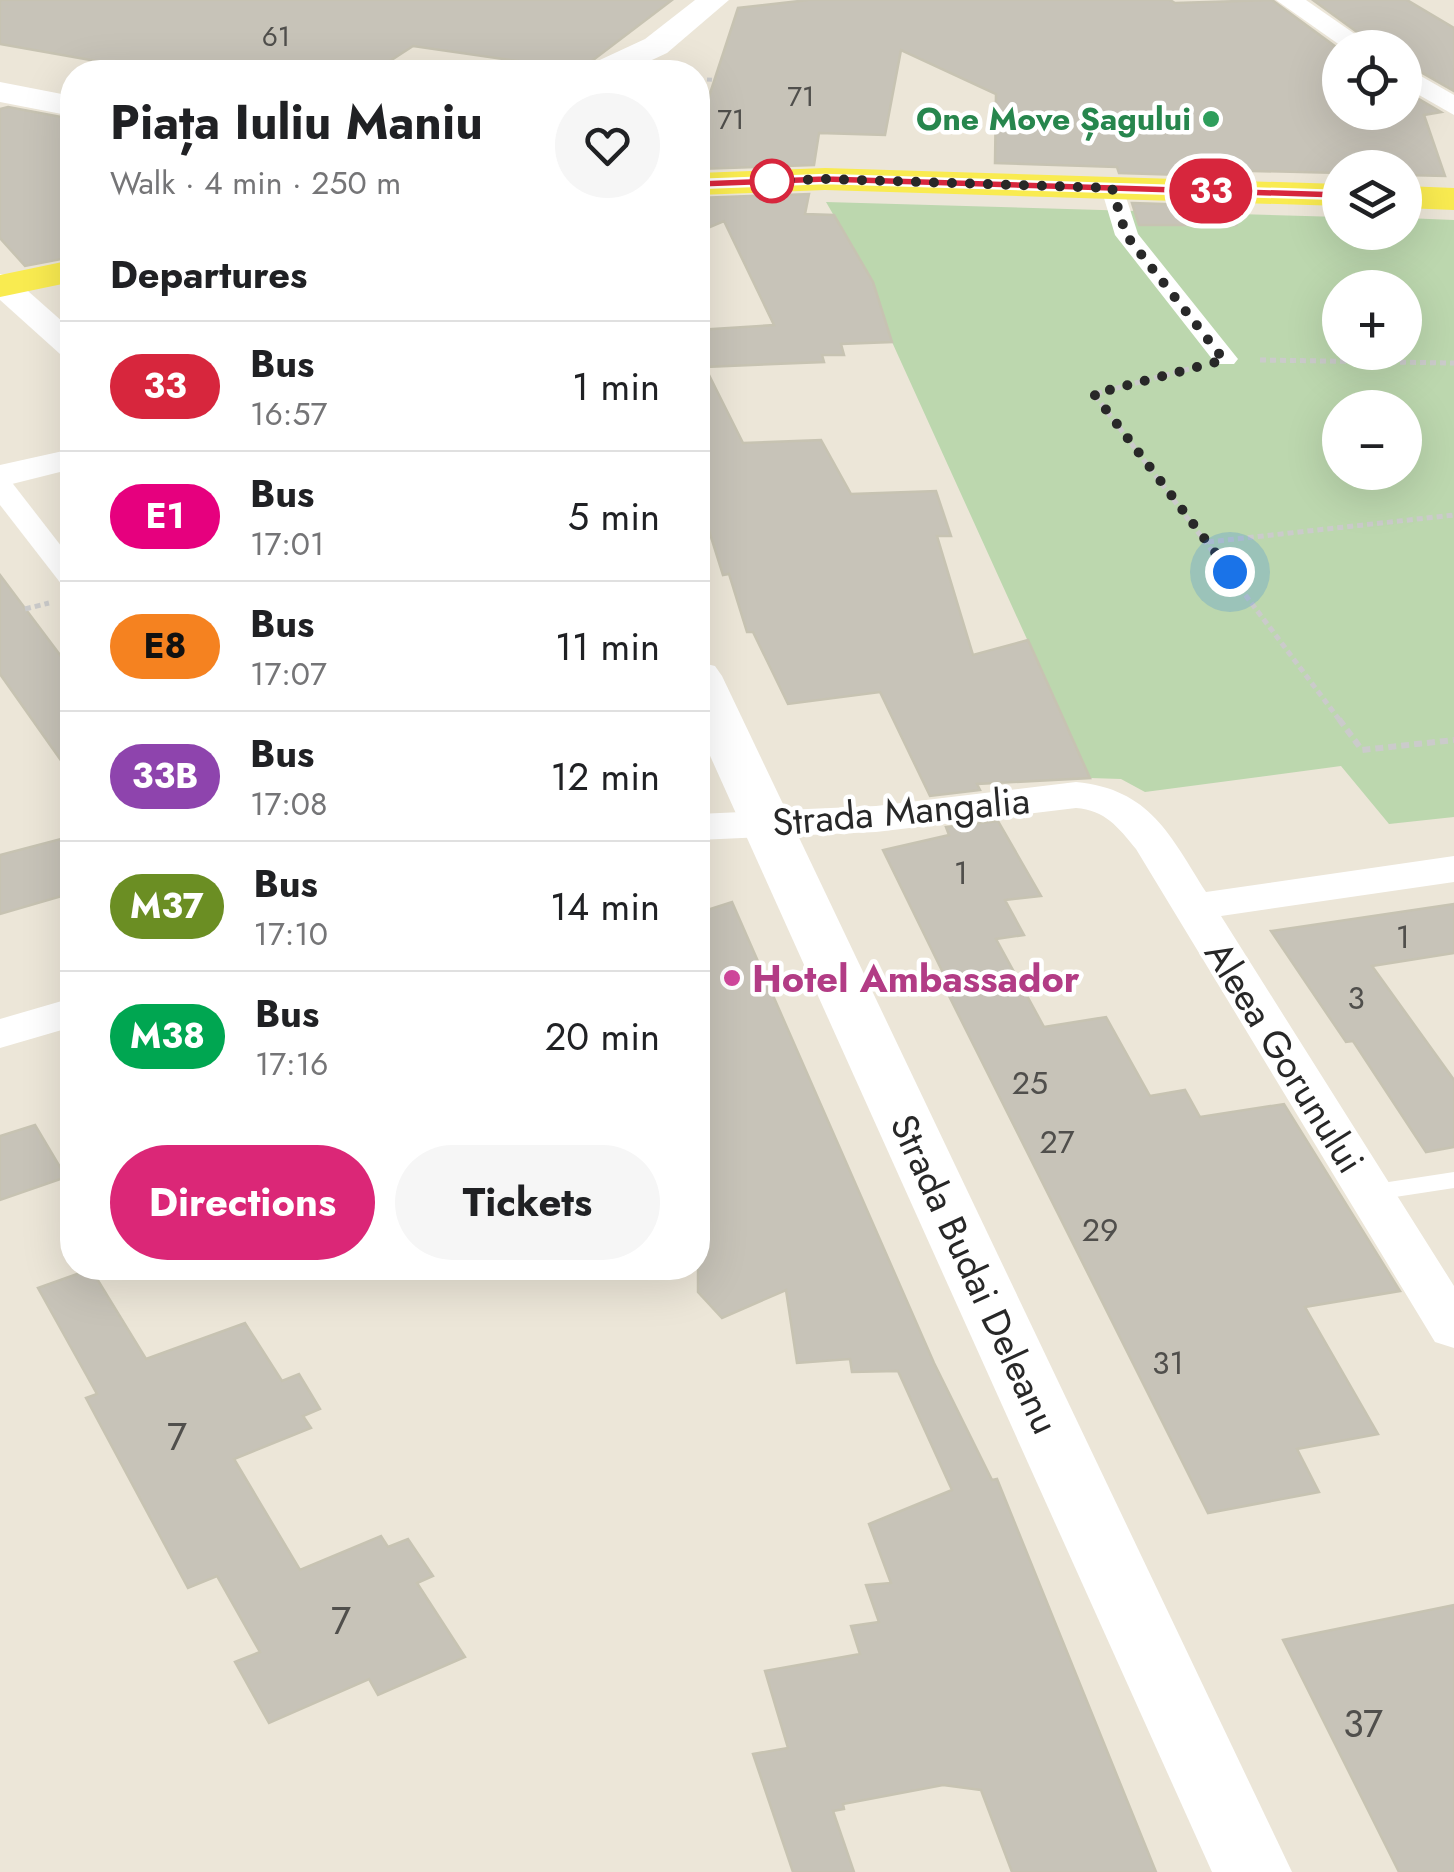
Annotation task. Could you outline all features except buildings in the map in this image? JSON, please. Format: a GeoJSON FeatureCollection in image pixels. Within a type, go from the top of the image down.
{"type":"FeatureCollection","features":[{"type":"Feature","properties":{"kind":"main road"},"geometry":{"type":"LineString","coordinates":[[652,59],[714,0]]}},
{"type":"Feature","properties":{"kind":"main road"},"geometry":{"type":"LineString","coordinates":[[0,72],[60,84]]}},
{"type":"Feature","properties":{"kind":"main road"},"geometry":{"type":"LineString","coordinates":[[0,92],[60,104]]}},
{"type":"Feature","properties":{"kind":"main road"},"geometry":{"type":"LineString","coordinates":[[710,169],[825,179],[1322,194]]}},
{"type":"Feature","properties":{"kind":"main road"},"geometry":{"type":"LineString","coordinates":[[710,184],[825,179]]}},
{"type":"Feature","properties":{"kind":"main road"},"geometry":{"type":"LineString","coordinates":[[1422,198],[1454,199]]}},
{"type":"Feature","properties":{"kind":"main road"},"geometry":{"type":"LineString","coordinates":[[1,277],[60,247]]}},
{"type":"Feature","properties":{"kind":"main road"},"geometry":{"type":"LineString","coordinates":[[1,277],[60,272]]}},
{"type":"Feature","properties":{"kind":"main road","name":"Strada Budai Deleanu"},"geometry":{"type":"LineString","coordinates":[[710,729],[732,825],[1252,1872]]}},
{"type":"Feature","properties":{"kind":"street"},"geometry":{"type":"LineString","coordinates":[[1289,0],[1335,30]]}},
{"type":"Feature","properties":{"kind":"street"},"geometry":{"type":"LineString","coordinates":[[1422,86],[1454,107]]}},
{"type":"Feature","properties":{"kind":"street"},"geometry":{"type":"LineString","coordinates":[[1112,188],[1126,235],[1224,360]]}},
{"type":"Feature","properties":{"kind":"street"},"geometry":{"type":"LineString","coordinates":[[1,277],[60,335]]}},
{"type":"Feature","properties":{"kind":"street"},"geometry":{"type":"LineString","coordinates":[[0,476],[60,462]]}},
{"type":"Feature","properties":{"kind":"street"},"geometry":{"type":"LineString","coordinates":[[0,486],[60,564]]}},
{"type":"Feature","properties":{"kind":"street","name":"Strada Mangalia"},"geometry":{"type":"LineString","coordinates":[[732,825],[876,819],[1076,795],[1105,796]]}},
{"type":"Feature","properties":{"kind":"street","name":"Aleea Gorunului"},"geometry":{"type":"LineString","coordinates":[[1105,796],[1125,808],[1154,844],[1454,1329]]}},
{"type":"Feature","properties":{"kind":"street"},"geometry":{"type":"LineString","coordinates":[[1193,907],[1454,870]]}},
{"type":"Feature","properties":{"kind":"street"},"geometry":{"type":"LineString","coordinates":[[0,1034],[60,1016]]}},
{"type":"Feature","properties":{"kind":"lane"},"geometry":{"type":"LineString","coordinates":[[1369,1193],[1454,1180]]}},
{"type":"Feature","properties":{"kind":"path"},"geometry":{"type":"LineString","coordinates":[[710,80],[714,80]]}},
{"type":"Feature","properties":{"kind":"path"},"geometry":{"type":"LineString","coordinates":[[1454,363],[1224,360],[1094,394],[1362,750],[1454,740]]}},
{"type":"Feature","properties":{"kind":"path"},"geometry":{"type":"LineString","coordinates":[[1208,542],[1454,515]]}},
{"type":"Feature","properties":{"kind":"green space"},"geometry":{"type":"Polygon","coordinates":[[[826,202],[1322,216],[1322,250],[1422,250],[1422,219],[1454,220],[1454,817],[1389,824],[1341,766],[1145,792],[1121,779],[1090,778],[892,342],[859,259],[826,202]]]}},
{"type":"Feature","properties":{"kind":"bus line","name":"33"},"geometry":{"type":"LineString","coordinates":[[710,184],[825,179],[1322,194]]}},
{"type":"Feature","properties":{"kind":"place","name":"One Move Șagului"},"geometry":{"type":"Point","coordinates":[1211,119]}},
{"type":"Feature","properties":{"kind":"place","name":"Hotel Ambassador"},"geometry":{"type":"Point","coordinates":[732,978]}},
{"type":"Feature","properties":{"kind":"route"},"geometry":{"type":"LineString","coordinates":[[772,181],[825,179],[1112,188],[1126,235],[1224,360],[1094,394],[1230,572]]}}]}
